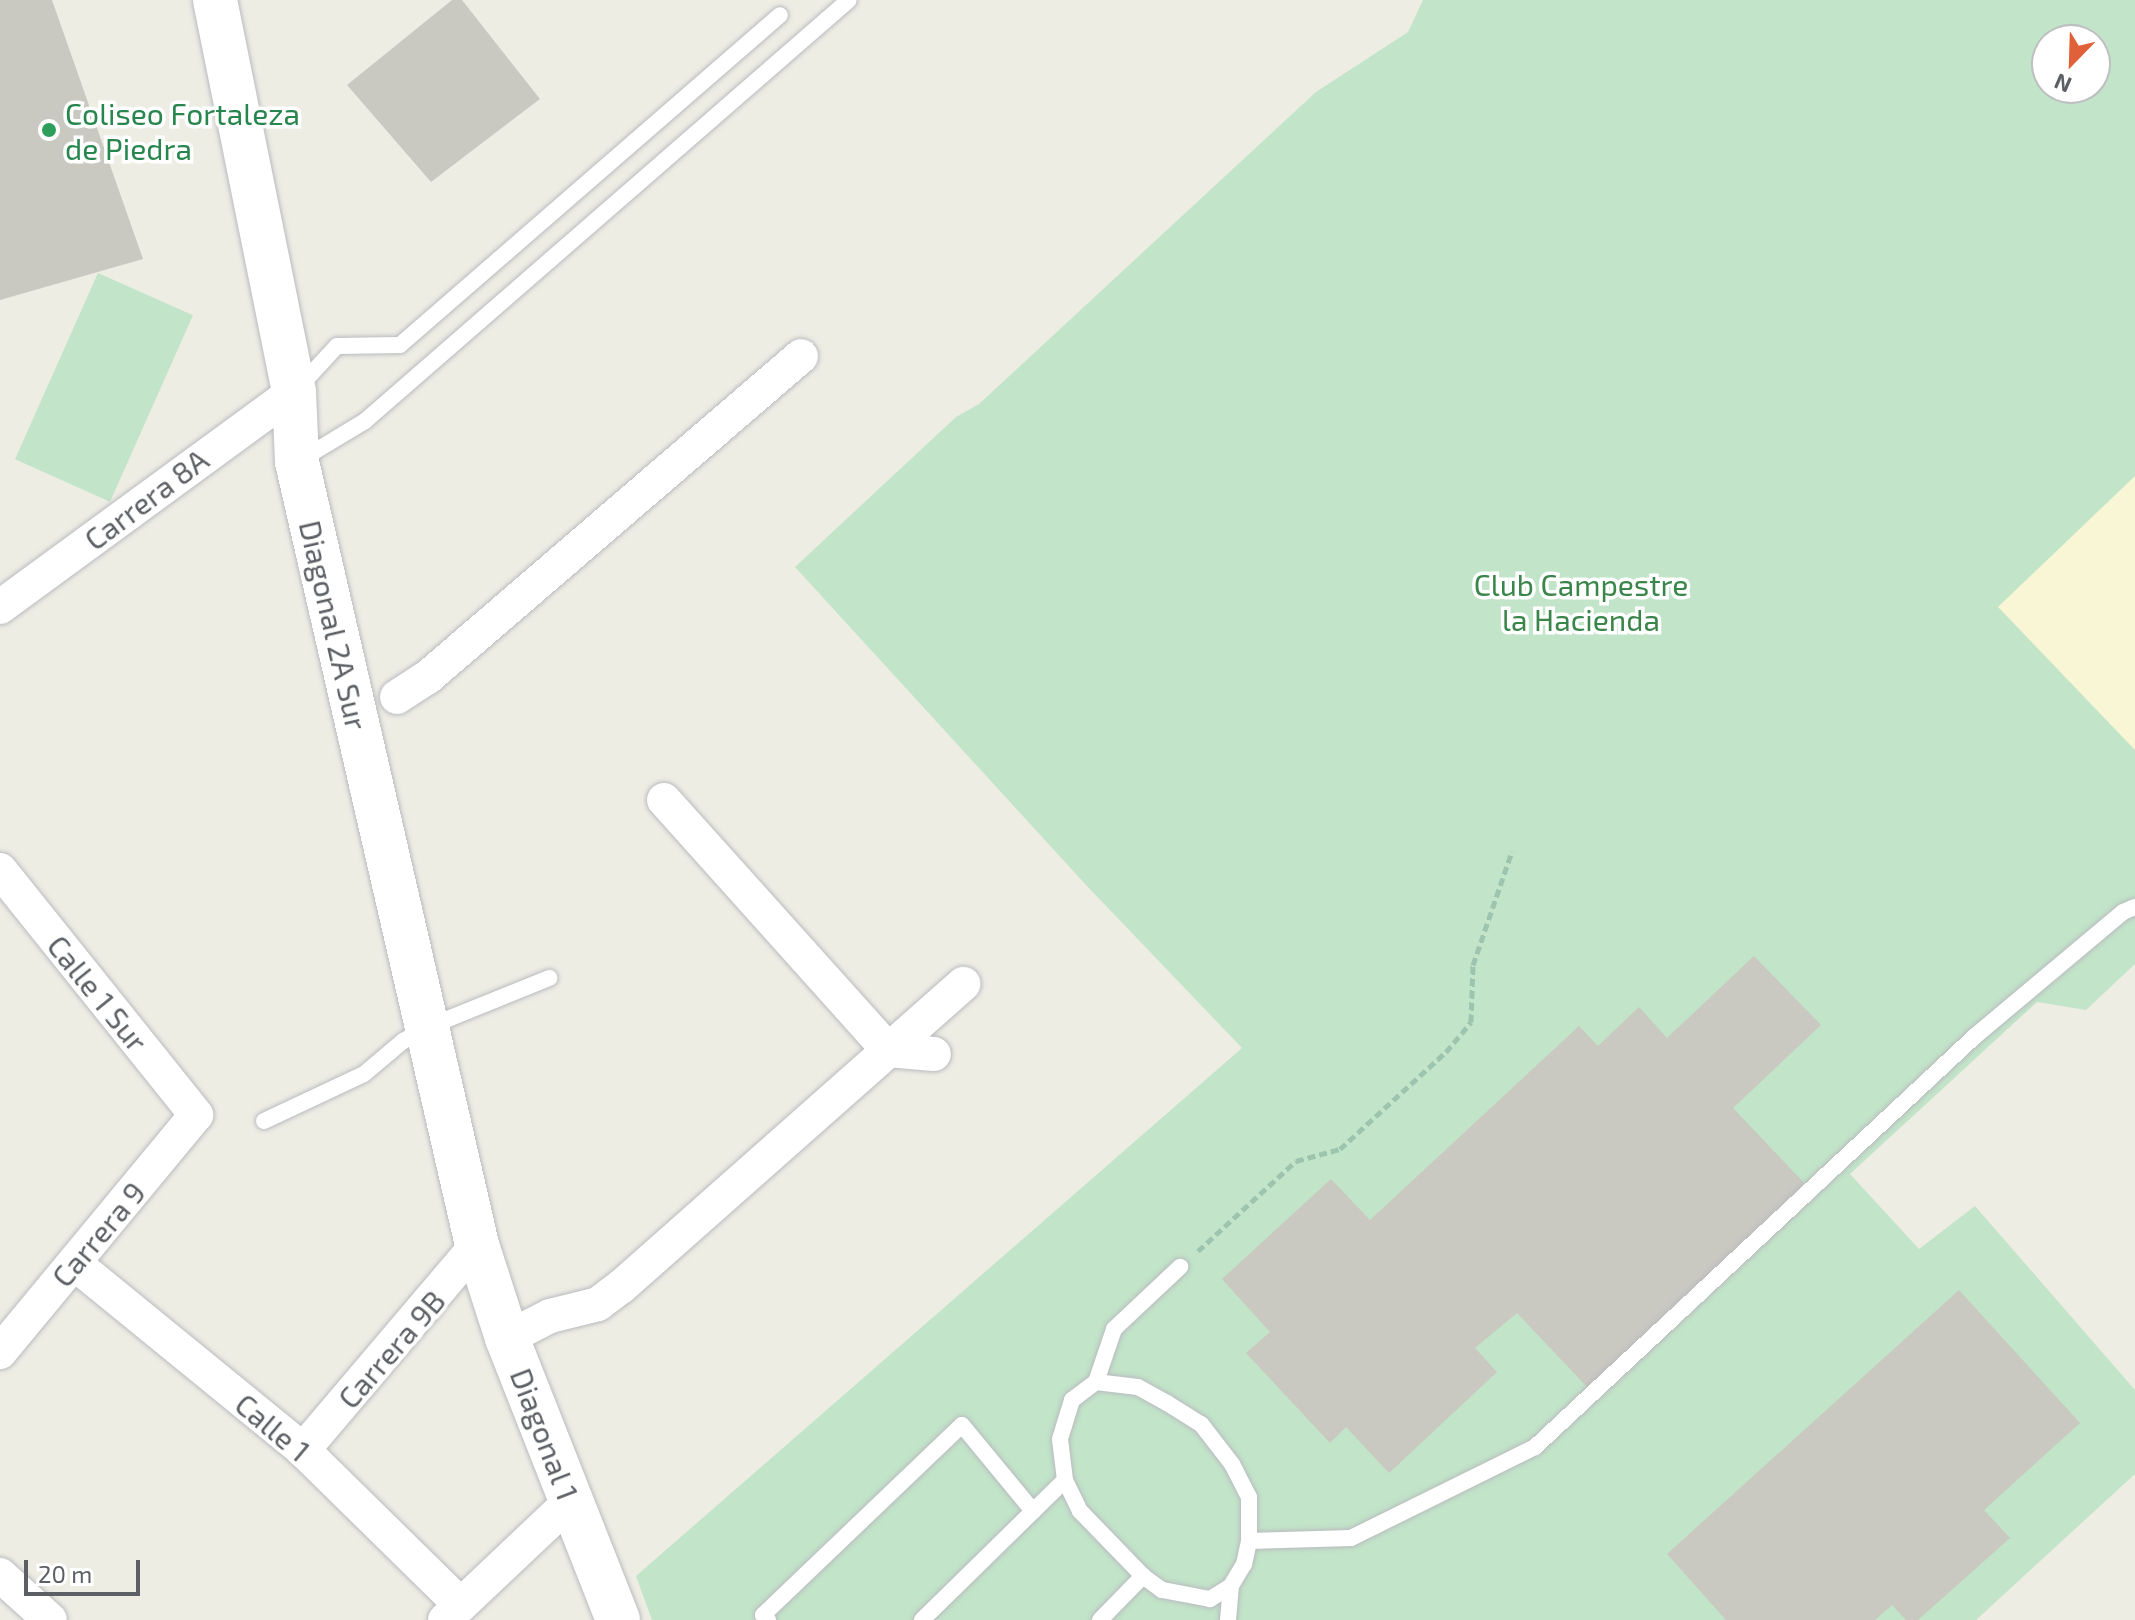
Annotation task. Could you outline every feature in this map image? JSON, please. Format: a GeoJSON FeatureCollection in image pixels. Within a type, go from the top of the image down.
{"type":"FeatureCollection","features":[{"type":"Feature","properties":{"kind":"main road","name":"Diagonal 2A Sur"},"geometry":{"type":"LineString","coordinates":[[215,0],[294,392],[297,462],[375,703],[428,1027],[477,1245]]}},
{"type":"Feature","properties":{"kind":"main road","name":"Diagonal 1"},"geometry":{"type":"LineString","coordinates":[[477,1245],[507,1338],[618,1620]]}},
{"type":"Feature","properties":{"kind":"street"},"geometry":{"type":"LineString","coordinates":[[375,703],[428,677],[801,356]]}},
{"type":"Feature","properties":{"kind":"street","name":"Carrera 8A"},"geometry":{"type":"LineString","coordinates":[[0,607],[294,392]]}},
{"type":"Feature","properties":{"kind":"street"},"geometry":{"type":"LineString","coordinates":[[664,800],[888,1050],[934,1054]]}},
{"type":"Feature","properties":{"kind":"street","name":"Calle 1 Sur"},"geometry":{"type":"LineString","coordinates":[[0,870],[196,1115]]}},
{"type":"Feature","properties":{"kind":"street"},"geometry":{"type":"LineString","coordinates":[[507,1338],[550,1316],[598,1304],[963,984]]}},
{"type":"Feature","properties":{"kind":"street","name":"Carrera 9"},"geometry":{"type":"LineString","coordinates":[[0,1352],[196,1115]]}},
{"type":"Feature","properties":{"kind":"street","name":"Carrera 9B"},"geometry":{"type":"LineString","coordinates":[[303,1450],[477,1245]]}},
{"type":"Feature","properties":{"kind":"street","name":"Calle 1"},"geometry":{"type":"LineString","coordinates":[[74,1263],[303,1450],[453,1612]]}},
{"type":"Feature","properties":{"kind":"street"},"geometry":{"type":"LineString","coordinates":[[453,1612],[571,1501]]}},
{"type":"Feature","properties":{"kind":"street"},"geometry":{"type":"LineString","coordinates":[[0,1575],[50,1620]]}},
{"type":"Feature","properties":{"kind":"lane"},"geometry":{"type":"LineString","coordinates":[[297,462],[365,421],[849,0]]}},
{"type":"Feature","properties":{"kind":"lane"},"geometry":{"type":"LineString","coordinates":[[294,392],[337,346],[400,345],[780,15]]}},
{"type":"Feature","properties":{"kind":"lane"},"geometry":{"type":"LineString","coordinates":[[1249,1541],[1351,1538],[1535,1447],[1974,1037],[2123,912],[2135,907]]}},
{"type":"Feature","properties":{"kind":"lane"},"geometry":{"type":"LineString","coordinates":[[264,1121],[364,1074],[403,1041],[428,1027],[549,978]]}},
{"type":"Feature","properties":{"kind":"lane"},"geometry":{"type":"LineString","coordinates":[[1180,1267],[1114,1329],[1096,1382],[1072,1400],[1060,1439],[1065,1480],[1080,1511],[1143,1576],[1162,1590],[1210,1599],[1231,1586]]}},
{"type":"Feature","properties":{"kind":"lane"},"geometry":{"type":"LineString","coordinates":[[1096,1382],[1138,1387],[1201,1424],[1232,1464],[1249,1497],[1249,1541],[1244,1564],[1231,1586],[1228,1620]]}},
{"type":"Feature","properties":{"kind":"lane"},"geometry":{"type":"LineString","coordinates":[[768,1620],[763,1615],[962,1425],[1033,1511]]}},
{"type":"Feature","properties":{"kind":"lane"},"geometry":{"type":"LineString","coordinates":[[922,1620],[1065,1480]]}},
{"type":"Feature","properties":{"kind":"lane"},"geometry":{"type":"LineString","coordinates":[[1100,1620],[1143,1576]]}},
{"type":"Feature","properties":{"kind":"path"},"geometry":{"type":"LineString","coordinates":[[1180,1267],[1296,1161],[1340,1149],[1446,1052],[1471,1022],[1473,965],[1512,851]]}},
{"type":"Feature","properties":{"kind":"green space","name":"Club Campestre la Hacienda"},"geometry":{"type":"Polygon","coordinates":[[[1423,0],[2135,0],[2135,964],[2086,1010],[2037,1002],[1850,1174],[1919,1249],[1975,1206],[2135,1390],[2135,1474],[1976,1620],[652,1620],[636,1576],[1242,1048],[1086,885],[795,567],[956,417],[979,404],[1316,92],[1408,32],[1423,0]]]}},
{"type":"Feature","properties":{"kind":"green space"},"geometry":{"type":"Polygon","coordinates":[[[98,273],[193,315],[110,502],[15,459],[98,273]]]}},
{"type":"Feature","properties":{"kind":"sand"},"geometry":{"type":"Polygon","coordinates":[[[2135,476],[2135,750],[1998,607],[2135,476]]]}},
{"type":"Feature","properties":{"kind":"building","name":"Coliseo Fortaleza de Piedra"},"geometry":{"type":"Polygon","coordinates":[[[0,0],[52,0],[143,259],[0,300],[0,0]]]}},
{"type":"Feature","properties":{"kind":"building"},"geometry":{"type":"Polygon","coordinates":[[[452,0],[462,0],[540,99],[431,182],[347,85],[452,0]]]}},
{"type":"Feature","properties":{"kind":"building"},"geometry":{"type":"Polygon","coordinates":[[[1754,956],[1821,1025],[1733,1108],[1808,1187],[1591,1391],[1517,1313],[1475,1348],[1497,1372],[1389,1473],[1346,1427],[1330,1443],[1246,1353],[1270,1332],[1222,1279],[1331,1179],[1370,1220],[1579,1026],[1598,1046],[1639,1007],[1667,1038],[1754,956]]]}},
{"type":"Feature","properties":{"kind":"building"},"geometry":{"type":"Polygon","coordinates":[[[1959,1290],[2080,1423],[1984,1510],[2010,1538],[1918,1620],[1906,1620],[1892,1605],[1875,1620],[1726,1620],[1667,1554],[1959,1290]]]}},
{"type":"Feature","properties":{"kind":"place","name":"Coliseo Fortaleza de Piedra"},"geometry":{"type":"Point","coordinates":[49,130]}}]}
